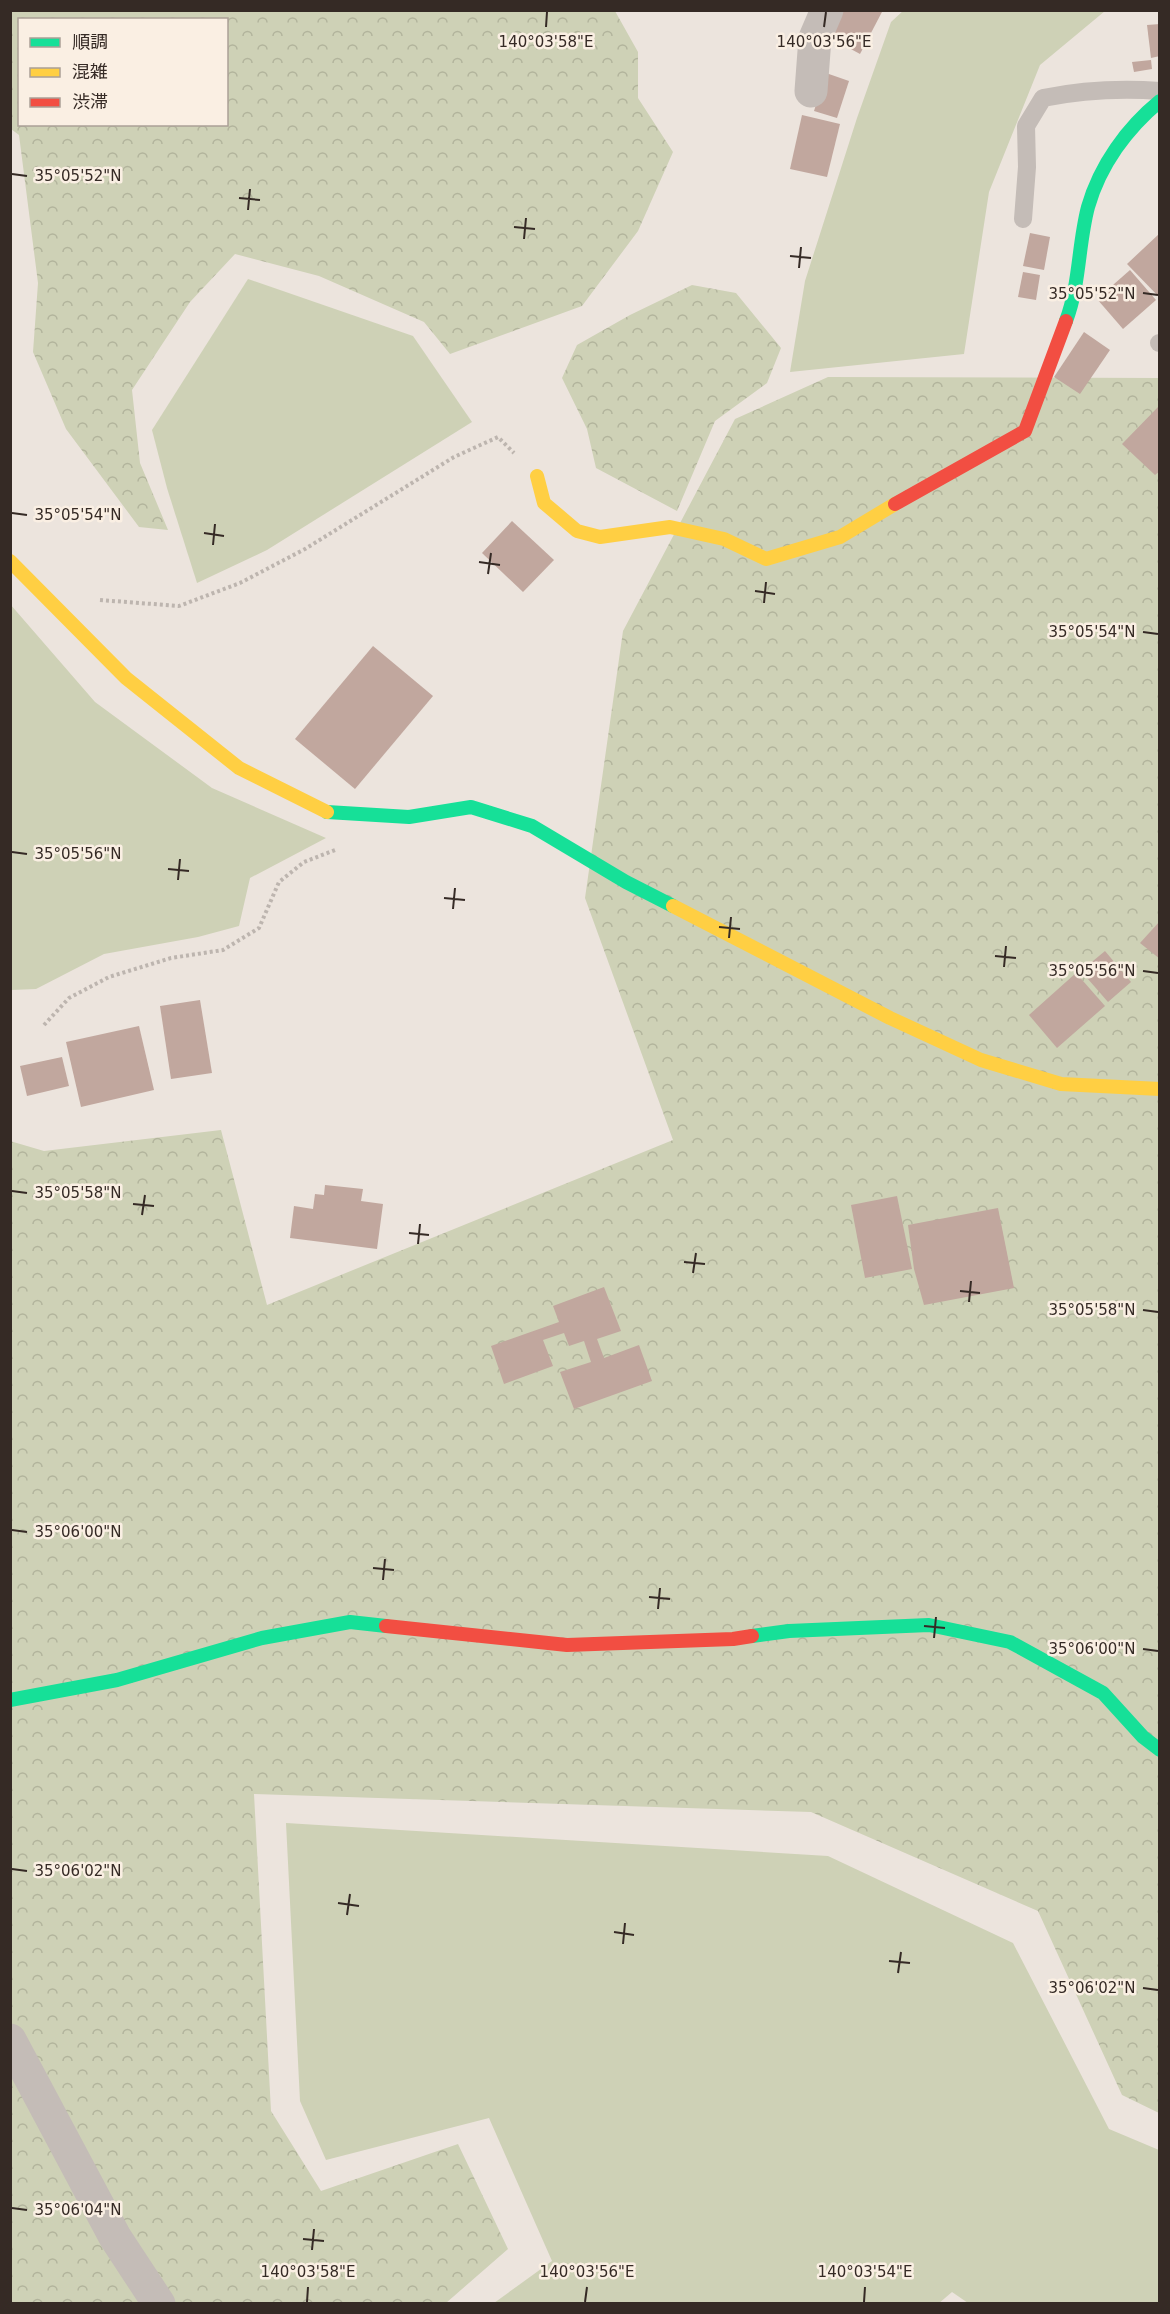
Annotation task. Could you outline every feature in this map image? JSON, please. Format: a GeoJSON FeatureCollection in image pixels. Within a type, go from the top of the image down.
{"type":"FeatureCollection","features":[{"type":"Feature","properties":{"kind":"street"},"geometry":{"type":"LineString","coordinates":[[811,91],[814,38],[827,10]]}},
{"type":"Feature","properties":{"kind":"street"},"geometry":{"type":"LineString","coordinates":[[537,476],[544,502],[577,531],[600,537],[670,527],[724,539],[766,559],[840,537],[920,489],[1025,431],[1074,302],[1088,207],[1110,155],[1143,115],[1160,101]]}},
{"type":"Feature","properties":{"kind":"street"},"geometry":{"type":"LineString","coordinates":[[10,561],[126,678],[239,768],[326,812],[409,817],[471,807],[532,826],[626,882],[890,1018],[981,1060],[1061,1084],[1160,1089]]}},
{"type":"Feature","properties":{"kind":"street"},"geometry":{"type":"LineString","coordinates":[[10,1700],[117,1680],[262,1638],[350,1622],[567,1645],[733,1639],[789,1631],[929,1625],[1010,1642],[1103,1693],[1143,1737],[1160,1750]]}},
{"type":"Feature","properties":{"kind":"street"},"geometry":{"type":"LineString","coordinates":[[10,2040],[115,2237],[159,2304]]}},
{"type":"Feature","properties":{"kind":"lane"},"geometry":{"type":"LineString","coordinates":[[1023,219],[1026,126],[1043,98],[1072,92],[1116,88],[1160,91]]}},
{"type":"Feature","properties":{"kind":"path"},"geometry":{"type":"LineString","coordinates":[[90,596],[100,600],[179,606],[240,583],[306,549],[454,456],[498,437],[537,476]]}},
{"type":"Feature","properties":{"kind":"path"},"geometry":{"type":"LineString","coordinates":[[44,1025],[69,998],[109,977],[171,958],[223,950],[259,928],[279,882],[304,862],[346,845],[372,814]]}},
{"type":"Feature","properties":{"kind":"green space"},"geometry":{"type":"Polygon","coordinates":[[[904,10],[1105,11],[1040,65],[989,192],[964,354],[790,372],[805,281],[857,118],[891,22],[904,10]]]}},
{"type":"Feature","properties":{"kind":"green space"},"geometry":{"type":"Polygon","coordinates":[[[10,11],[615,11],[638,52],[638,98],[673,152],[638,231],[582,306],[450,354],[424,322],[319,276],[235,254],[190,302],[132,390],[140,463],[168,530],[139,527],[66,429],[33,352],[38,283],[19,135],[11,129],[10,11]]]}},
{"type":"Feature","properties":{"kind":"green space"},"geometry":{"type":"Polygon","coordinates":[[[248,279],[413,336],[472,422],[267,550],[197,583],[167,488],[152,430],[248,279]]]}},
{"type":"Feature","properties":{"kind":"green space"},"geometry":{"type":"Polygon","coordinates":[[[692,285],[736,293],[781,348],[767,383],[715,421],[677,511],[596,468],[587,429],[562,378],[577,345],[630,315],[692,285]]]}},
{"type":"Feature","properties":{"kind":"green space"},"geometry":{"type":"Polygon","coordinates":[[[828,377],[1159,378],[1159,2113],[1122,2095],[1038,1911],[811,1812],[254,1794],[271,2111],[321,2191],[458,2144],[508,2249],[446,2303],[11,2303],[10,1141],[44,1151],[221,1130],[267,1305],[673,1140],[585,898],[623,631],[735,419],[828,377]]]}},
{"type":"Feature","properties":{"kind":"green space"},"geometry":{"type":"Polygon","coordinates":[[[10,604],[95,702],[212,788],[326,838],[250,878],[239,926],[198,937],[104,954],[36,989],[11,990],[10,604]]]}},
{"type":"Feature","properties":{"kind":"green space"},"geometry":{"type":"Polygon","coordinates":[[[286,1823],[828,1856],[1013,1943],[1109,2129],[1159,2150],[1159,2303],[968,2303],[952,2292],[938,2304],[494,2303],[552,2261],[489,2118],[326,2160],[300,2101],[286,1823]]]}},
{"type":"Feature","properties":{"kind":"building"},"geometry":{"type":"Polygon","coordinates":[[[838,10],[883,10],[860,54],[825,35],[838,10]]]}},
{"type":"Feature","properties":{"kind":"building"},"geometry":{"type":"Polygon","coordinates":[[[1160,24],[1160,56],[1151,58],[1147,25],[1160,24]]]}},
{"type":"Feature","properties":{"kind":"building"},"geometry":{"type":"Polygon","coordinates":[[[1151,60],[1152,69],[1134,72],[1132,62],[1151,60]]]}},
{"type":"Feature","properties":{"kind":"building"},"geometry":{"type":"Polygon","coordinates":[[[826,73],[849,81],[837,118],[814,111],[826,73]]]}},
{"type":"Feature","properties":{"kind":"building"},"geometry":{"type":"Polygon","coordinates":[[[802,115],[840,124],[827,177],[790,169],[802,115]]]}},
{"type":"Feature","properties":{"kind":"building"},"geometry":{"type":"Polygon","coordinates":[[[1030,233],[1050,237],[1044,270],[1023,266],[1030,233]]]}},
{"type":"Feature","properties":{"kind":"building"},"geometry":{"type":"Polygon","coordinates":[[[1160,233],[1160,298],[1127,264],[1160,233]]]}},
{"type":"Feature","properties":{"kind":"building"},"geometry":{"type":"Polygon","coordinates":[[[1130,270],[1156,300],[1123,329],[1097,299],[1130,270]]]}},
{"type":"Feature","properties":{"kind":"building"},"geometry":{"type":"Polygon","coordinates":[[[1023,272],[1040,275],[1036,300],[1018,297],[1023,272]]]}},
{"type":"Feature","properties":{"kind":"building"},"geometry":{"type":"Polygon","coordinates":[[[1084,332],[1110,350],[1080,394],[1054,377],[1084,332]]]}},
{"type":"Feature","properties":{"kind":"building"},"geometry":{"type":"Polygon","coordinates":[[[1160,405],[1160,471],[1155,475],[1122,444],[1160,405]]]}},
{"type":"Feature","properties":{"kind":"building"},"geometry":{"type":"Polygon","coordinates":[[[512,521],[554,560],[523,592],[482,553],[512,521]]]}},
{"type":"Feature","properties":{"kind":"building"},"geometry":{"type":"Polygon","coordinates":[[[373,646],[433,696],[355,789],[295,739],[373,646]]]}},
{"type":"Feature","properties":{"kind":"building"},"geometry":{"type":"Polygon","coordinates":[[[1160,921],[1160,959],[1140,943],[1160,921]]]}},
{"type":"Feature","properties":{"kind":"building"},"geometry":{"type":"Polygon","coordinates":[[[1105,951],[1131,982],[1108,1002],[1081,971],[1105,951]]]}},
{"type":"Feature","properties":{"kind":"building"},"geometry":{"type":"Polygon","coordinates":[[[1076,973],[1105,1006],[1057,1048],[1029,1015],[1076,973]]]}},
{"type":"Feature","properties":{"kind":"building"},"geometry":{"type":"Polygon","coordinates":[[[200,1000],[212,1073],[171,1079],[160,1006],[200,1000]]]}},
{"type":"Feature","properties":{"kind":"building"},"geometry":{"type":"Polygon","coordinates":[[[139,1026],[154,1090],[81,1107],[66,1042],[139,1026]]]}},
{"type":"Feature","properties":{"kind":"building"},"geometry":{"type":"Polygon","coordinates":[[[62,1057],[69,1086],[27,1096],[20,1066],[62,1057]]]}},
{"type":"Feature","properties":{"kind":"building"},"geometry":{"type":"Polygon","coordinates":[[[325,1185],[363,1189],[361,1201],[383,1204],[377,1249],[290,1238],[294,1206],[313,1209],[315,1194],[324,1195],[325,1185]]]}},
{"type":"Feature","properties":{"kind":"building"},"geometry":{"type":"Polygon","coordinates":[[[897,1196],[912,1269],[865,1278],[851,1205],[897,1196]]]}},
{"type":"Feature","properties":{"kind":"building"},"geometry":{"type":"Polygon","coordinates":[[[998,1208],[1014,1288],[924,1305],[914,1269],[908,1225],[998,1208]]]}},
{"type":"Feature","properties":{"kind":"building"},"geometry":{"type":"Polygon","coordinates":[[[604,1287],[621,1331],[597,1339],[604,1358],[639,1345],[652,1381],[574,1409],[560,1372],[591,1362],[584,1341],[569,1346],[564,1333],[543,1340],[553,1366],[504,1384],[491,1346],[559,1322],[553,1306],[604,1287]]]}},
{"type":"Feature","properties":{"kind":"traffic: fast"},"geometry":{"type":"LineString","coordinates":[[1066,321],[1074,293],[1085,221],[1093,191],[1116,148],[1160,101]]}},
{"type":"Feature","properties":{"kind":"traffic: fast"},"geometry":{"type":"LineString","coordinates":[[327,812],[409,817],[471,807],[532,826],[626,882],[673,906]]}},
{"type":"Feature","properties":{"kind":"traffic: fast"},"geometry":{"type":"LineString","coordinates":[[10,1700],[117,1680],[262,1638],[350,1622],[386,1626]]}},
{"type":"Feature","properties":{"kind":"traffic: fast"},"geometry":{"type":"LineString","coordinates":[[752,1636],[789,1631],[929,1625],[1010,1642],[1103,1693],[1143,1737],[1160,1750]]}},
{"type":"Feature","properties":{"kind":"traffic: slow"},"geometry":{"type":"LineString","coordinates":[[537,476],[544,503],[577,531],[600,537],[670,527],[724,539],[766,559],[840,537],[895,504]]}},
{"type":"Feature","properties":{"kind":"traffic: slow"},"geometry":{"type":"LineString","coordinates":[[10,561],[126,678],[239,768],[327,812]]}},
{"type":"Feature","properties":{"kind":"traffic: slow"},"geometry":{"type":"LineString","coordinates":[[673,906],[890,1018],[981,1060],[1061,1084],[1160,1089]]}},
{"type":"Feature","properties":{"kind":"traffic: jam"},"geometry":{"type":"LineString","coordinates":[[895,504],[1025,431],[1066,321]]}},
{"type":"Feature","properties":{"kind":"traffic: jam"},"geometry":{"type":"LineString","coordinates":[[386,1626],[567,1645],[733,1639],[752,1636]]}}]}
